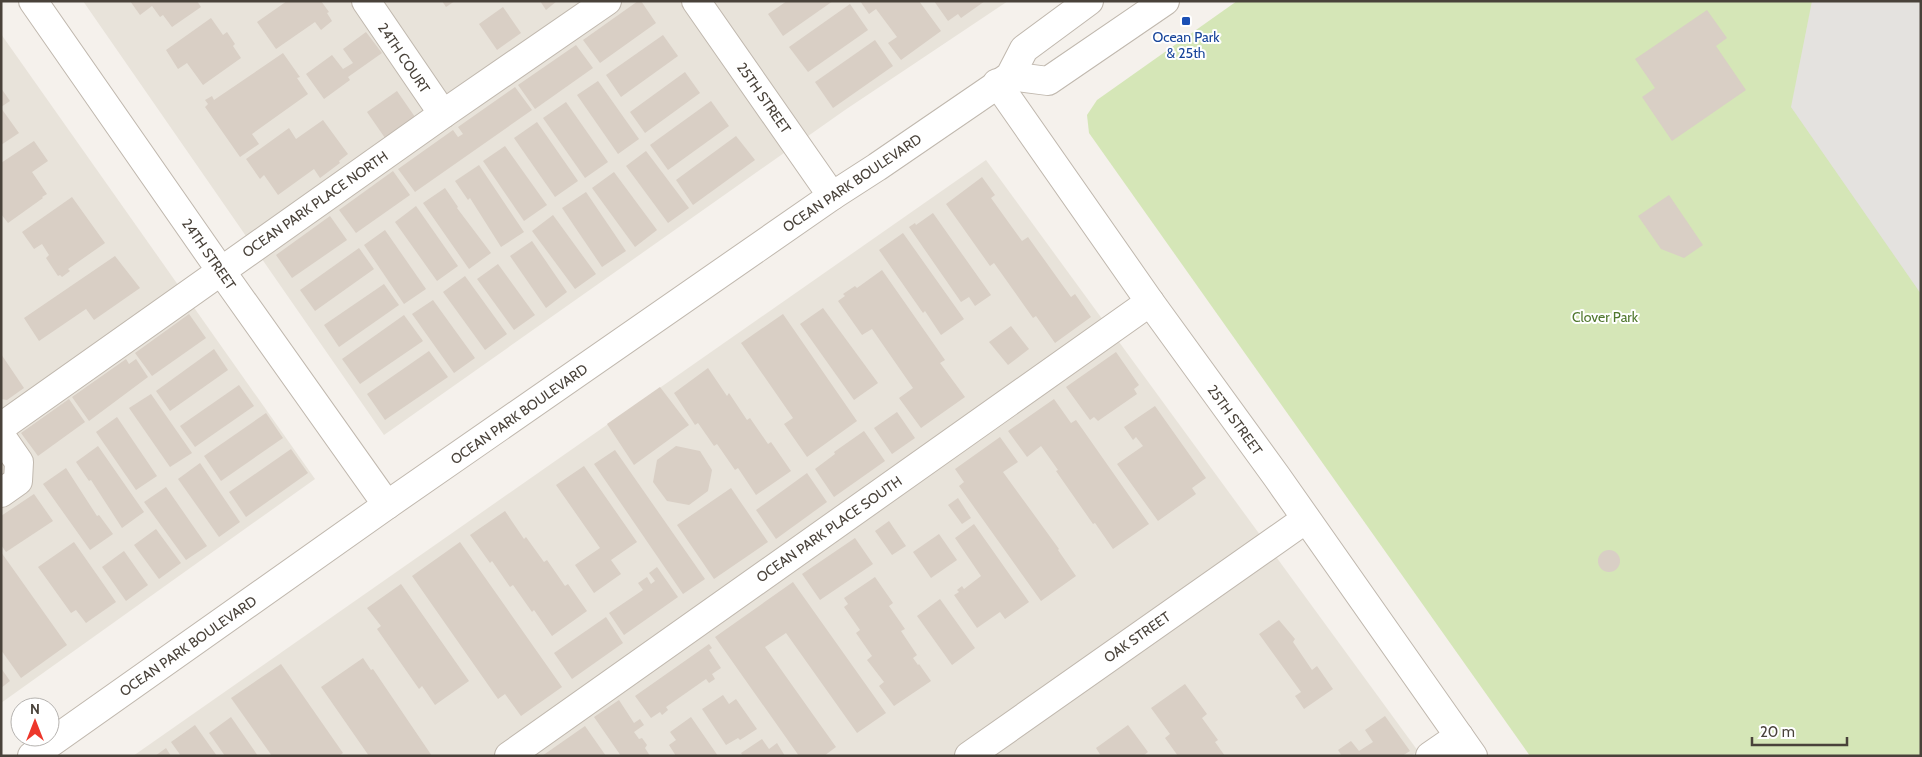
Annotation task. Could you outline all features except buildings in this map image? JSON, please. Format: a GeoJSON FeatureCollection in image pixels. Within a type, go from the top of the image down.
{"type":"FeatureCollection","features":[{"type":"Feature","properties":{"kind":"street","name":"24TH STREET"},"geometry":{"type":"LineString","coordinates":[[33,1],[221,272],[387,505]]}},
{"type":"Feature","properties":{"kind":"street","name":"24TH COURT"},"geometry":{"type":"LineString","coordinates":[[366,1],[443,114]]}},
{"type":"Feature","properties":{"kind":"street","name":"OCEAN PARK PLACE NORTH"},"geometry":{"type":"LineString","coordinates":[[1,427],[443,114],[607,1]]}},
{"type":"Feature","properties":{"kind":"street","name":"25TH STREET"},"geometry":{"type":"LineString","coordinates":[[696,1],[832,196]]}},
{"type":"Feature","properties":{"kind":"street","name":"OCEAN PARK BOULEVARD"},"geometry":{"type":"LineString","coordinates":[[32,756],[387,505],[832,196],[1004,80],[1024,49],[1089,1]]}},
{"type":"Feature","properties":{"kind":"street"},"geometry":{"type":"LineString","coordinates":[[1004,80],[1048,81],[1164,1]]}},
{"type":"Feature","properties":{"kind":"street","name":"25TH STREET"},"geometry":{"type":"LineString","coordinates":[[1004,80],[1150,302],[1306,518],[1466,746]]}},
{"type":"Feature","properties":{"kind":"street","name":"OCEAN PARK PLACE SOUTH"},"geometry":{"type":"LineString","coordinates":[[509,756],[1150,302]]}},
{"type":"Feature","properties":{"kind":"street"},"geometry":{"type":"LineString","coordinates":[[1,436],[19,462],[18,481],[1,493]]}},
{"type":"Feature","properties":{"kind":"street","name":"OAK STREET"},"geometry":{"type":"LineString","coordinates":[[969,756],[1306,518]]}},
{"type":"Feature","properties":{"kind":"street"},"geometry":{"type":"LineString","coordinates":[[1430,756],[1466,746]]}},
{"type":"Feature","properties":{"kind":"shaded area"},"geometry":{"type":"Polygon","coordinates":[[[83,1],[1008,1],[845,110],[384,435],[83,1]]]}},
{"type":"Feature","properties":{"kind":"shaded area"},"geometry":{"type":"Polygon","coordinates":[[[1812,1],[1921,1],[1921,294],[1791,107],[1812,1]]]}},
{"type":"Feature","properties":{"kind":"shaded area"},"geometry":{"type":"Polygon","coordinates":[[[1,34],[315,479],[1,703],[1,34]]]}},
{"type":"Feature","properties":{"kind":"shaded area"},"geometry":{"type":"Polygon","coordinates":[[[986,160],[1418,751],[1411,756],[133,756],[986,160]]]}},
{"type":"Feature","properties":{"kind":"green space","name":"Clover Park"},"geometry":{"type":"Polygon","coordinates":[[[1237,1],[1921,1],[1921,756],[1530,756],[1089,133],[1087,115],[1097,100],[1237,1]]]}},
{"type":"Feature","properties":{"kind":"place","name":"Ocean Park & 25th"},"geometry":{"type":"Point","coordinates":[1186,21]}}]}
